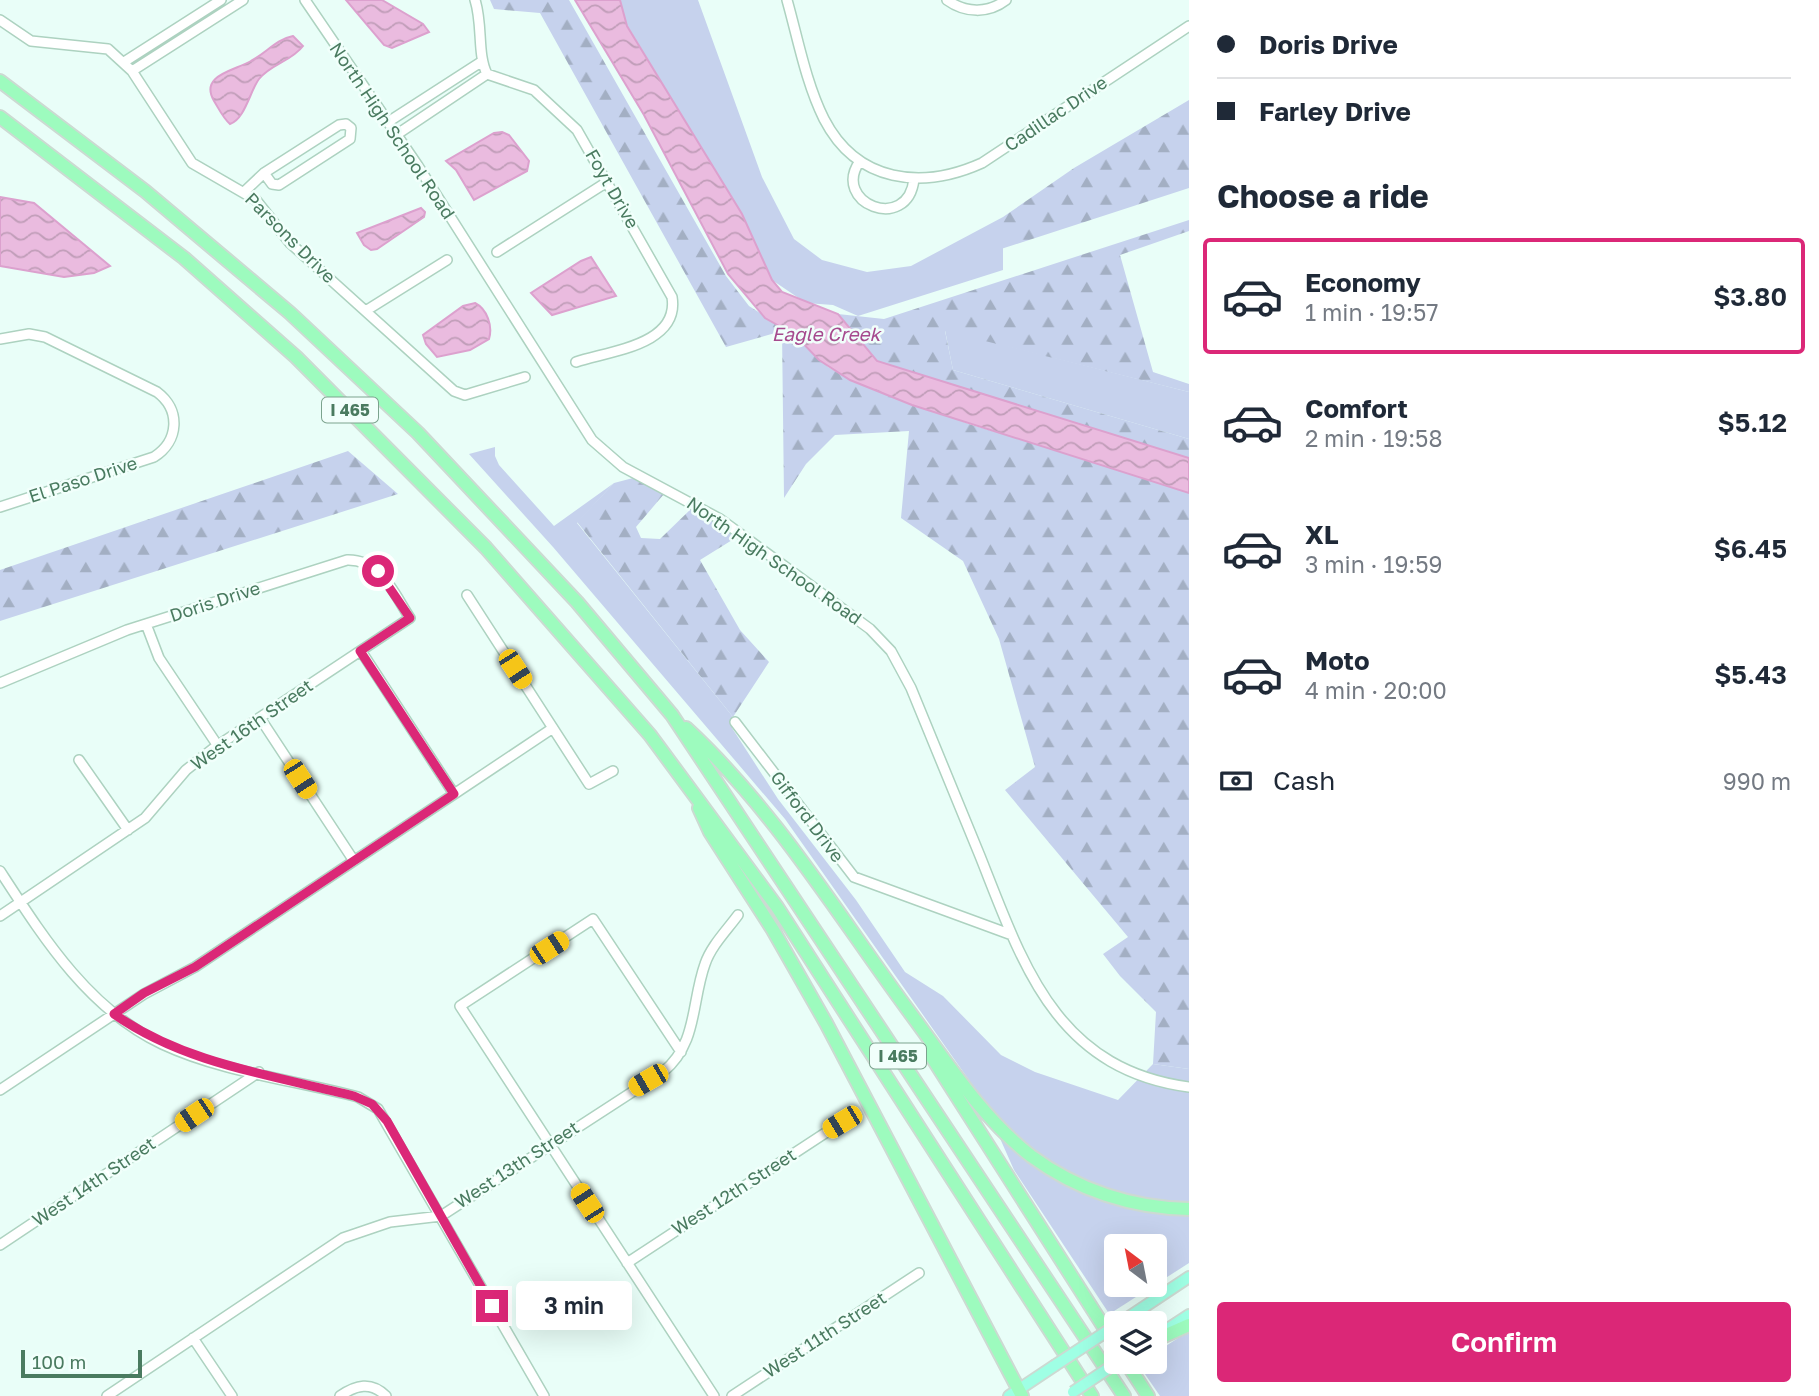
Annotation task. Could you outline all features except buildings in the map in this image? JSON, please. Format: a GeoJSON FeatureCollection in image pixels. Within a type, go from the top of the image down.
{"type":"FeatureCollection","features":[{"type":"Feature","properties":{"kind":"highway","name":"I 465"},"geometry":{"type":"LineString","coordinates":[[0,81],[188,226],[290,313],[390,405],[540,560],[672,715],[1124,1396]]}},
{"type":"Feature","properties":{"kind":"highway","name":"I 465"},"geometry":{"type":"LineString","coordinates":[[0,117],[184,258],[296,357],[504,568],[650,735],[792,930],[1091,1396]]}},
{"type":"Feature","properties":{"kind":"highway"},"geometry":{"type":"LineString","coordinates":[[672,715],[720,759],[789,845],[896,997],[1104,1327]]}},
{"type":"Feature","properties":{"kind":"highway"},"geometry":{"type":"LineString","coordinates":[[689,785],[710,832],[773,930],[820,1012],[1017,1394]]}},
{"type":"Feature","properties":{"kind":"highway"},"geometry":{"type":"LineString","coordinates":[[896,997],[986,1111],[1032,1156],[1064,1177],[1097,1193],[1153,1207],[1189,1209]]}},
{"type":"Feature","properties":{"kind":"highway"},"geometry":{"type":"LineString","coordinates":[[1167,1334],[1189,1325]]}},
{"type":"Feature","properties":{"kind":"highway"},"geometry":{"type":"LineString","coordinates":[[1134,1374],[1148,1396]]}},
{"type":"Feature","properties":{"kind":"main road"},"geometry":{"type":"LineString","coordinates":[[1138,1311],[1189,1277]]}},
{"type":"Feature","properties":{"kind":"main road"},"geometry":{"type":"LineString","coordinates":[[1167,1331],[1189,1315]]}},
{"type":"Feature","properties":{"kind":"main road"},"geometry":{"type":"LineString","coordinates":[[1017,1394],[1104,1334]]}},
{"type":"Feature","properties":{"kind":"main road"},"geometry":{"type":"LineString","coordinates":[[1070,1394],[1104,1371]]}},
{"type":"Feature","properties":{"kind":"street"},"geometry":{"type":"LineString","coordinates":[[124,62],[221,0]]}},
{"type":"Feature","properties":{"kind":"street"},"geometry":{"type":"LineString","coordinates":[[132,71],[230,3],[243,0]]}},
{"type":"Feature","properties":{"kind":"street","name":"North High School Road"},"geometry":{"type":"LineString","coordinates":[[305,0],[388,122],[597,446],[623,467],[720,519],[870,629],[891,651],[911,688],[1012,935],[1041,995],[1079,1038],[1132,1071],[1189,1087]]}},
{"type":"Feature","properties":{"kind":"street"},"geometry":{"type":"LineString","coordinates":[[396,135],[487,74],[481,62],[481,18],[475,0]]}},
{"type":"Feature","properties":{"kind":"street","name":"Cadillac Drive"},"geometry":{"type":"LineString","coordinates":[[787,0],[819,108],[838,140],[860,161],[891,175],[914,179],[948,177],[982,163],[1189,26]]}},
{"type":"Feature","properties":{"kind":"street"},"geometry":{"type":"LineString","coordinates":[[947,0],[964,9],[978,11],[1006,0]]}},
{"type":"Feature","properties":{"kind":"street","name":"Parsons Drive"},"geometry":{"type":"LineString","coordinates":[[0,20],[31,41],[108,49],[124,62],[192,163],[245,191],[260,204],[290,243],[457,393],[465,395],[525,377]]}},
{"type":"Feature","properties":{"kind":"street"},"geometry":{"type":"LineString","coordinates":[[174,30],[180,40]]}},
{"type":"Feature","properties":{"kind":"street"},"geometry":{"type":"LineString","coordinates":[[388,122],[481,62]]}},
{"type":"Feature","properties":{"kind":"street","name":"Foyt Drive"},"geometry":{"type":"LineString","coordinates":[[487,74],[534,90],[580,134],[670,290],[673,312],[666,326],[655,336],[576,362]]}},
{"type":"Feature","properties":{"kind":"street"},"geometry":{"type":"LineString","coordinates":[[245,191],[264,173],[339,125],[348,125],[352,136],[279,185],[272,184],[264,173]]}},
{"type":"Feature","properties":{"kind":"street"},"geometry":{"type":"LineString","coordinates":[[860,161],[854,174],[855,189],[864,202],[877,208],[892,208],[902,202],[910,193],[914,179]]}},
{"type":"Feature","properties":{"kind":"street"},"geometry":{"type":"LineString","coordinates":[[497,253],[607,182]]}},
{"type":"Feature","properties":{"kind":"street"},"geometry":{"type":"LineString","coordinates":[[367,310],[447,260]]}},
{"type":"Feature","properties":{"kind":"street","name":"El Paso Drive"},"geometry":{"type":"LineString","coordinates":[[0,339],[29,334],[45,337],[157,392],[168,402],[174,417],[172,436],[164,449],[150,458],[0,507]]}},
{"type":"Feature","properties":{"kind":"street","name":"Doris Drive"},"geometry":{"type":"LineString","coordinates":[[0,683],[92,643],[146,624],[351,560],[366,563],[378,571],[410,618]]}},
{"type":"Feature","properties":{"kind":"street"},"geometry":{"type":"LineString","coordinates":[[467,595],[589,784],[613,771]]}},
{"type":"Feature","properties":{"kind":"street","name":"West 16th Street"},"geometry":{"type":"LineString","coordinates":[[0,916],[145,818],[186,770],[218,746],[410,618]]}},
{"type":"Feature","properties":{"kind":"street"},"geometry":{"type":"LineString","coordinates":[[146,624],[163,665],[218,746]]}},
{"type":"Feature","properties":{"kind":"street"},"geometry":{"type":"LineString","coordinates":[[360,651],[454,794]]}},
{"type":"Feature","properties":{"kind":"street"},"geometry":{"type":"LineString","coordinates":[[260,718],[354,861]]}},
{"type":"Feature","properties":{"kind":"street","name":"Gifford Drive"},"geometry":{"type":"LineString","coordinates":[[735,722],[854,877],[1012,935]]}},
{"type":"Feature","properties":{"kind":"street"},"geometry":{"type":"LineString","coordinates":[[0,1090],[144,993],[195,967],[553,728]]}},
{"type":"Feature","properties":{"kind":"street"},"geometry":{"type":"LineString","coordinates":[[79,761],[128,830]]}},
{"type":"Feature","properties":{"kind":"street"},"geometry":{"type":"LineString","coordinates":[[0,871],[60,958],[114,1014],[165,1045],[358,1097],[375,1106],[387,1121],[544,1396]]}},
{"type":"Feature","properties":{"kind":"street","name":"West 13th Street"},"geometry":{"type":"LineString","coordinates":[[107,1396],[350,1234],[390,1222],[441,1216],[663,1072],[681,1052],[692,1028],[707,958],[738,915]]}},
{"type":"Feature","properties":{"kind":"street"},"geometry":{"type":"LineString","coordinates":[[681,1052],[593,919],[460,1006],[715,1396]]}},
{"type":"Feature","properties":{"kind":"street","name":"West 14th Street"},"geometry":{"type":"LineString","coordinates":[[0,1245],[259,1072]]}},
{"type":"Feature","properties":{"kind":"street","name":"West 12th Street"},"geometry":{"type":"LineString","coordinates":[[627,1263],[842,1122]]}},
{"type":"Feature","properties":{"kind":"street","name":"West 11th Street"},"geometry":{"type":"LineString","coordinates":[[732,1396],[919,1273]]}},
{"type":"Feature","properties":{"kind":"street"},"geometry":{"type":"LineString","coordinates":[[193,1338],[232,1396]]}},
{"type":"Feature","properties":{"kind":"street"},"geometry":{"type":"LineString","coordinates":[[340,1396],[355,1387],[375,1388],[386,1396]]}},
{"type":"Feature","properties":{"kind":"green space"},"geometry":{"type":"Polygon","coordinates":[[[490,0],[569,0],[726,276],[749,306],[795,335],[828,367],[850,380],[972,425],[1189,490],[1189,1069],[1153,1064],[1156,1012],[1120,976],[1103,954],[1128,937],[1005,790],[1035,767],[999,639],[963,561],[901,518],[909,431],[835,435],[806,464],[784,498],[782,331],[726,347],[540,13],[494,9],[490,0]]]}},
{"type":"Feature","properties":{"kind":"green space"},"geometry":{"type":"Polygon","coordinates":[[[620,0],[698,0],[762,177],[794,239],[822,260],[867,272],[911,266],[1003,217],[1003,270],[858,316],[833,305],[806,303],[772,280],[742,214],[627,25],[620,0]]]}},
{"type":"Feature","properties":{"kind":"green space"},"geometry":{"type":"Polygon","coordinates":[[[1189,100],[1189,188],[1001,249],[1003,217],[1074,168],[1189,100]]]}},
{"type":"Feature","properties":{"kind":"green space"},"geometry":{"type":"Polygon","coordinates":[[[1189,220],[1189,231],[1120,255],[1153,372],[1189,384],[1189,392],[945,331],[953,370],[1189,439],[1189,458],[877,361],[838,314],[884,319],[1189,220]]]}},
{"type":"Feature","properties":{"kind":"green space"},"geometry":{"type":"Polygon","coordinates":[[[945,330],[1189,392],[1189,439],[953,370],[945,330]]]}},
{"type":"Feature","properties":{"kind":"green space"},"geometry":{"type":"Polygon","coordinates":[[[495,447],[499,465],[554,526],[614,483],[577,523],[733,717],[732,728],[778,799],[856,900],[905,972],[943,996],[1001,1055],[1035,1072],[1118,1100],[1153,1064],[1189,1069],[1189,1263],[1167,1277],[1167,1234],[1104,1234],[1104,1297],[1136,1297],[1114,1311],[1107,1311],[1014,1170],[983,1100],[785,819],[553,547],[469,454],[495,447]]]}},
{"type":"Feature","properties":{"kind":"green space"},"geometry":{"type":"Polygon","coordinates":[[[348,451],[398,494],[0,621],[0,570],[348,451]]]}},
{"type":"Feature","properties":{"kind":"green space"},"geometry":{"type":"Polygon","coordinates":[[[633,478],[664,494],[636,527],[641,538],[660,539],[693,507],[737,537],[700,560],[740,630],[769,662],[733,717],[577,522],[614,483],[633,478]]]}},
{"type":"Feature","properties":{"kind":"green space"},"geometry":{"type":"Polygon","coordinates":[[[1189,1331],[1189,1396],[1160,1396],[1145,1374],[1167,1374],[1167,1345],[1189,1331]]]}},
{"type":"Feature","properties":{"kind":"water"},"geometry":{"type":"Polygon","coordinates":[[[346,0],[382,0],[423,24],[429,32],[392,48],[384,45],[346,0]]]}},
{"type":"Feature","properties":{"kind":"water","name":"Eagle Creek"},"geometry":{"type":"Polygon","coordinates":[[[575,0],[620,0],[627,26],[742,214],[772,280],[782,292],[838,314],[877,361],[1189,458],[1189,493],[912,405],[850,380],[819,360],[795,335],[765,318],[728,274],[644,115],[575,0]]]}},
{"type":"Feature","properties":{"kind":"water"},"geometry":{"type":"Polygon","coordinates":[[[293,36],[303,46],[259,79],[240,117],[230,124],[214,101],[211,85],[220,75],[251,61],[282,40],[293,36]]]}},
{"type":"Feature","properties":{"kind":"water"},"geometry":{"type":"Polygon","coordinates":[[[494,133],[509,135],[529,161],[527,171],[474,200],[456,170],[446,161],[494,133]]]}},
{"type":"Feature","properties":{"kind":"water"},"geometry":{"type":"Polygon","coordinates":[[[0,197],[34,203],[110,266],[94,273],[64,277],[0,266],[0,197]]]}},
{"type":"Feature","properties":{"kind":"water"},"geometry":{"type":"Polygon","coordinates":[[[421,208],[425,212],[424,217],[377,249],[371,250],[364,245],[357,233],[421,208]]]}},
{"type":"Feature","properties":{"kind":"water"},"geometry":{"type":"Polygon","coordinates":[[[591,257],[616,296],[552,315],[531,293],[581,261],[591,257]]]}},
{"type":"Feature","properties":{"kind":"water"},"geometry":{"type":"Polygon","coordinates":[[[475,303],[483,309],[488,318],[489,339],[470,350],[437,357],[426,344],[423,335],[463,306],[475,303]]]}},
{"type":"Feature","properties":{"kind":"route"},"geometry":{"type":"LineString","coordinates":[[378,571],[410,618],[360,651],[454,794],[195,967],[144,993],[114,1014],[165,1045],[207,1060],[354,1096],[372,1104],[387,1121],[492,1306]]}}]}
